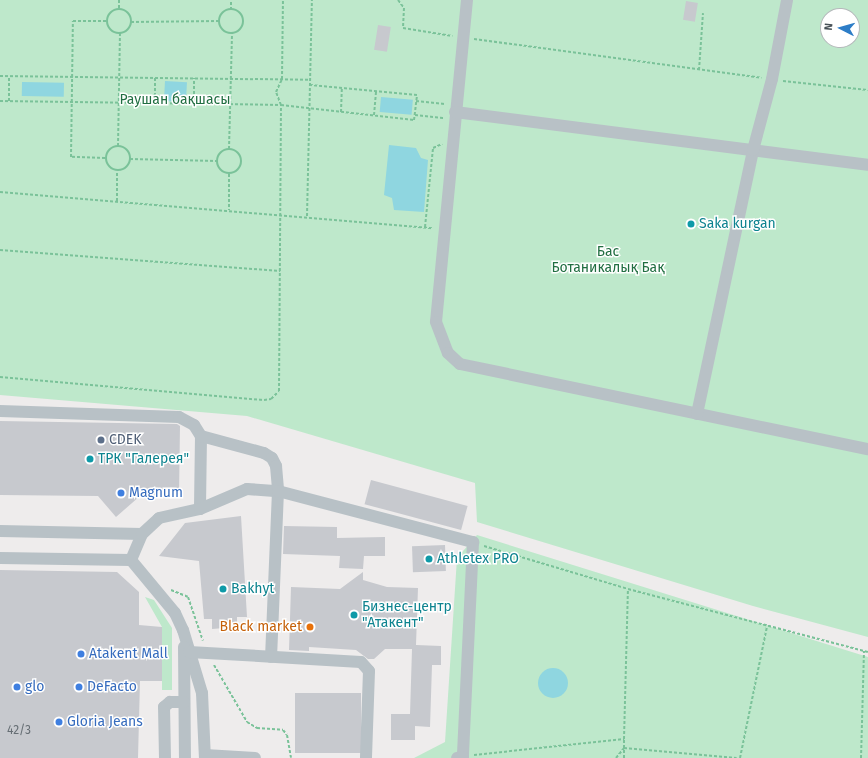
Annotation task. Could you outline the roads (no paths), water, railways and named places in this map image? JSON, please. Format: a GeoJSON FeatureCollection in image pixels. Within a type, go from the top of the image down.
{"type":"FeatureCollection","features":[{"type":"Feature","properties":{"kind":"lane"},"geometry":{"type":"LineString","coordinates":[[468,0],[452,140],[436,322],[448,353],[460,364],[868,449]]}},
{"type":"Feature","properties":{"kind":"lane"},"geometry":{"type":"LineString","coordinates":[[697,414],[753,150],[772,79],[786,0]]}},
{"type":"Feature","properties":{"kind":"lane"},"geometry":{"type":"LineString","coordinates":[[455,112],[868,165]]}},
{"type":"Feature","properties":{"kind":"lane"},"geometry":{"type":"LineString","coordinates":[[0,411],[179,417],[194,425],[201,436],[200,509]]}},
{"type":"Feature","properties":{"kind":"lane"},"geometry":{"type":"LineString","coordinates":[[201,436],[272,458],[276,466],[278,491],[272,657]]}},
{"type":"Feature","properties":{"kind":"lane"},"geometry":{"type":"LineString","coordinates":[[131,560],[142,534],[160,518],[200,509],[247,489],[278,491],[473,542],[461,758]]}},
{"type":"Feature","properties":{"kind":"lane"},"geometry":{"type":"LineString","coordinates":[[0,531],[142,534]]}},
{"type":"Feature","properties":{"kind":"lane"},"geometry":{"type":"LineString","coordinates":[[0,558],[131,560],[175,613],[183,630],[202,693],[205,757],[255,758]]}},
{"type":"Feature","properties":{"kind":"lane"},"geometry":{"type":"LineString","coordinates":[[183,630],[185,758]]}},
{"type":"Feature","properties":{"kind":"lane"},"geometry":{"type":"LineString","coordinates":[[189,652],[361,662],[366,666],[368,671],[366,758]]}},
{"type":"Feature","properties":{"kind":"lane"},"geometry":{"type":"LineString","coordinates":[[164,758],[164,707],[170,702],[184,702]]}},
{"type":"Feature","properties":{"kind":"water"},"geometry":{"type":"Polygon","coordinates":[[[165,81],[187,82],[186,102],[164,101],[165,81]]]}},
{"type":"Feature","properties":{"kind":"water"},"geometry":{"type":"Polygon","coordinates":[[[22,82],[64,83],[64,97],[22,96],[22,82]]]}},
{"type":"Feature","properties":{"kind":"water"},"geometry":{"type":"Polygon","coordinates":[[[381,97],[413,100],[412,115],[380,112],[381,97]]]}},
{"type":"Feature","properties":{"kind":"water"},"geometry":{"type":"Polygon","coordinates":[[[389,145],[416,148],[421,158],[428,160],[424,212],[394,210],[392,198],[384,195],[389,145]]]}},
{"type":"Feature","properties":{"kind":"water"},"geometry":{"type":"Polygon","coordinates":[[[553,668],[559,669],[567,677],[567,689],[559,697],[553,698],[547,697],[539,689],[538,683],[539,677],[547,669],[553,668]]]}},
{"type":"Feature","properties":{"kind":"place","name":"Saka kurgan"},"geometry":{"type":"Point","coordinates":[691,224]}},
{"type":"Feature","properties":{"kind":"place","name":"CDEK"},"geometry":{"type":"Point","coordinates":[101,440]}},
{"type":"Feature","properties":{"kind":"place","name":"ТРК \"Галерея\""},"geometry":{"type":"Point","coordinates":[90,459]}},
{"type":"Feature","properties":{"kind":"place","name":"Magnum"},"geometry":{"type":"Point","coordinates":[121,493]}},
{"type":"Feature","properties":{"kind":"place","name":"Athletex PRO"},"geometry":{"type":"Point","coordinates":[429,559]}},
{"type":"Feature","properties":{"kind":"place","name":"Bakhyt"},"geometry":{"type":"Point","coordinates":[223,589]}},
{"type":"Feature","properties":{"kind":"place","name":"Бизнес-центр \"Атакент\""},"geometry":{"type":"Point","coordinates":[354,615]}},
{"type":"Feature","properties":{"kind":"place","name":"Black market"},"geometry":{"type":"Point","coordinates":[310,627]}},
{"type":"Feature","properties":{"kind":"place","name":"Atakent Mall"},"geometry":{"type":"Point","coordinates":[81,654]}},
{"type":"Feature","properties":{"kind":"place","name":"glo"},"geometry":{"type":"Point","coordinates":[17,687]}},
{"type":"Feature","properties":{"kind":"place","name":"DeFacto"},"geometry":{"type":"Point","coordinates":[79,687]}},
{"type":"Feature","properties":{"kind":"place","name":"Gloria Jeans"},"geometry":{"type":"Point","coordinates":[59,722]}},
{"type":"Feature","properties":{"kind":"park label","name":"Раушан бақшасы"},"geometry":{"type":"Point","coordinates":[175,100]}},
{"type":"Feature","properties":{"kind":"park label","name":"Бас Ботаникалық Бақ"},"geometry":{"type":"Point","coordinates":[608,260]}}]}
